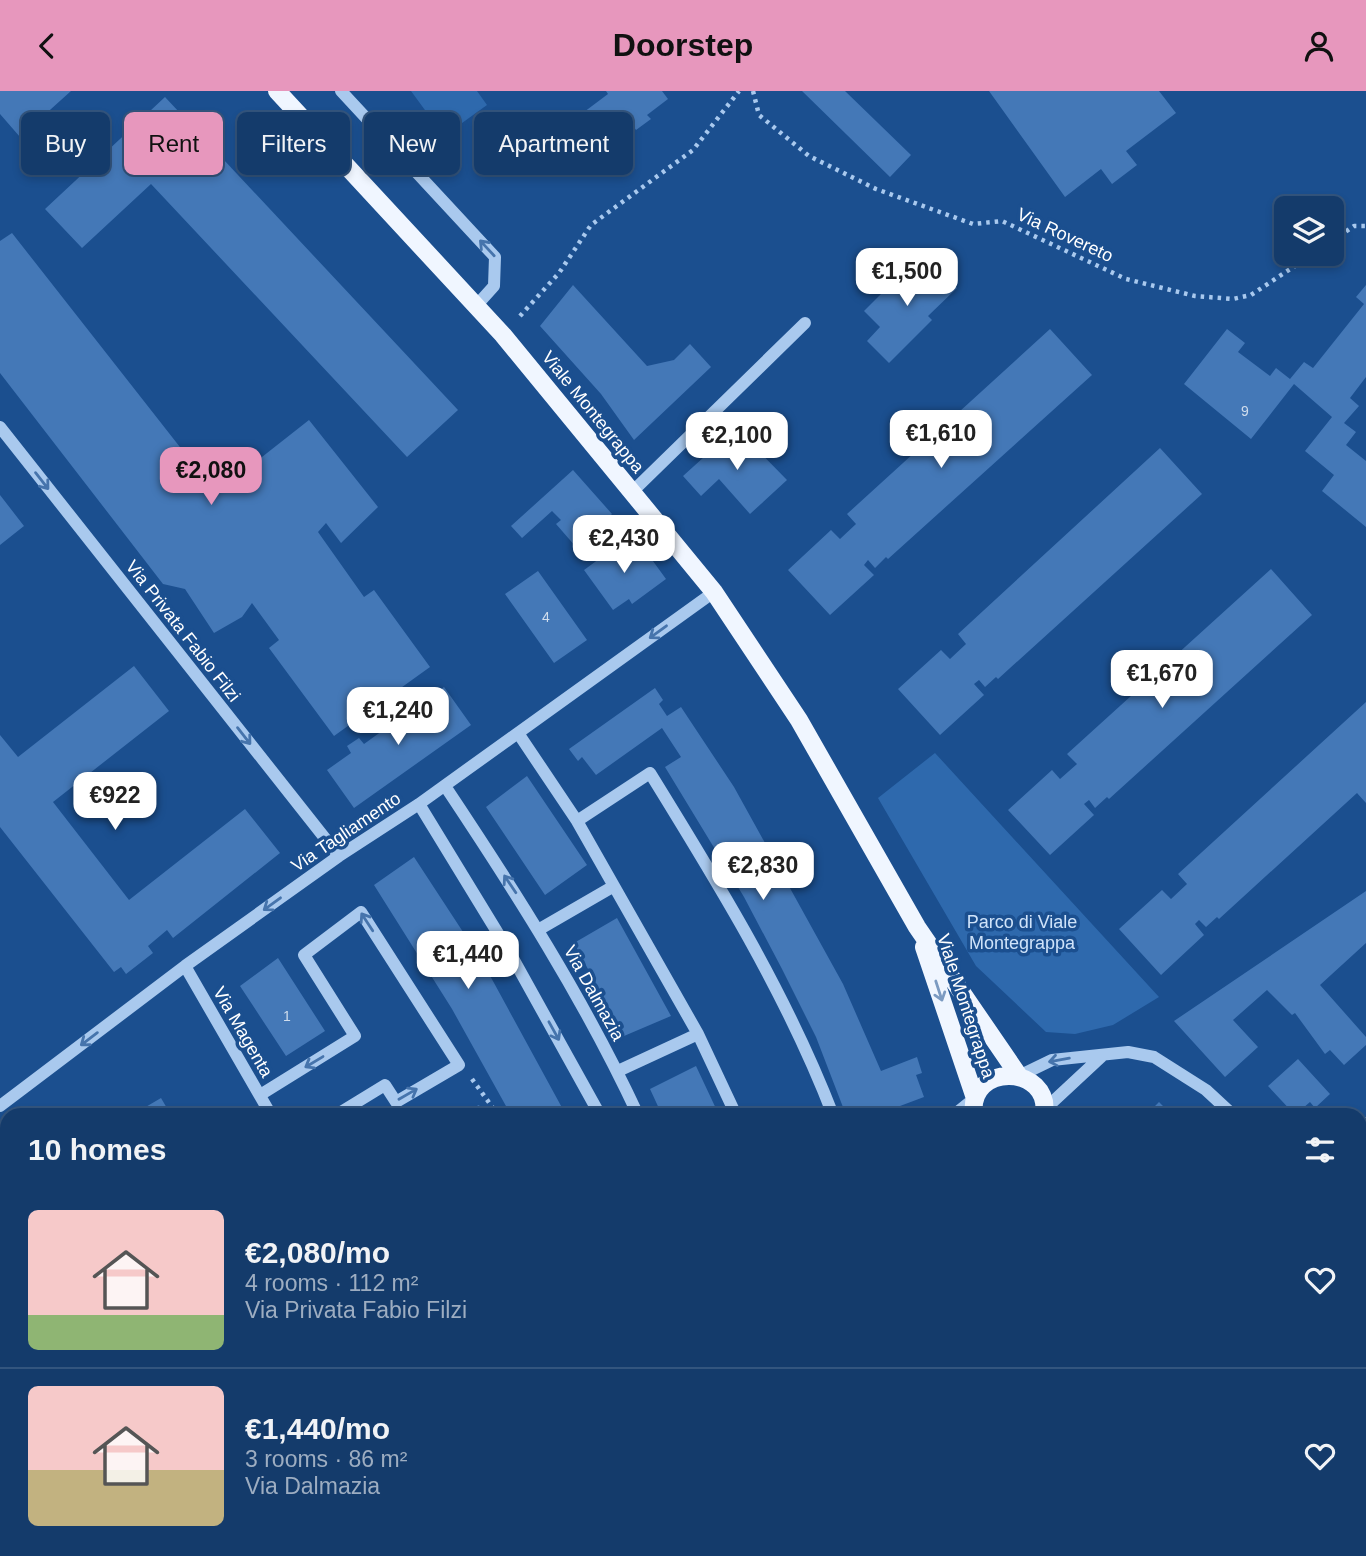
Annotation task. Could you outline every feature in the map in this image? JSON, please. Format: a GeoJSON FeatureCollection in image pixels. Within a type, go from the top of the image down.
{"type":"FeatureCollection","features":[{"type":"Feature","properties":{"kind":"main road","name":"Viale Montegrappa"},"geometry":{"type":"LineString","coordinates":[[278,93],[476,306],[714,592],[799,720],[917,927],[1019,1076]]}},
{"type":"Feature","properties":{"kind":"main road","name":"Viale Montegrappa"},"geometry":{"type":"LineString","coordinates":[[917,927],[974,1106]]}},
{"type":"Feature","properties":{"kind":"main road","name":"Viale Montegrappa"},"geometry":{"type":"LineString","coordinates":[[974,1106],[992,1078],[1005,1074],[1032,1082],[1041,1094],[1043,1108]]}},
{"type":"Feature","properties":{"kind":"street"},"geometry":{"type":"LineString","coordinates":[[341,91],[495,257],[495,286],[476,306]]}},
{"type":"Feature","properties":{"kind":"street"},"geometry":{"type":"LineString","coordinates":[[632,492],[804,323]]}},
{"type":"Feature","properties":{"kind":"street","name":"Via Privata Fabio Filzi"},"geometry":{"type":"LineString","coordinates":[[0,427],[339,856]]}},
{"type":"Feature","properties":{"kind":"street","name":"Via Tagliamento"},"geometry":{"type":"LineString","coordinates":[[0,1106],[185,966],[339,856],[445,786],[714,592]]}},
{"type":"Feature","properties":{"kind":"street"},"geometry":{"type":"LineString","coordinates":[[518,733],[577,821],[698,1034],[733,1108]]}},
{"type":"Feature","properties":{"kind":"street"},"geometry":{"type":"LineString","coordinates":[[577,821],[650,772],[738,917],[782,1001],[830,1108]]}},
{"type":"Feature","properties":{"kind":"street","name":"Via Dalmazia"},"geometry":{"type":"LineString","coordinates":[[445,786],[538,930],[618,1071],[635,1108]]}},
{"type":"Feature","properties":{"kind":"street"},"geometry":{"type":"LineString","coordinates":[[419,804],[510,953],[596,1108]]}},
{"type":"Feature","properties":{"kind":"street"},"geometry":{"type":"LineString","coordinates":[[538,930],[614,886]]}},
{"type":"Feature","properties":{"kind":"street"},"geometry":{"type":"LineString","coordinates":[[260,1095],[355,1037],[304,955],[361,912],[459,1065],[396,1102],[385,1084],[347,1108]]}},
{"type":"Feature","properties":{"kind":"street","name":"Via Magenta"},"geometry":{"type":"LineString","coordinates":[[185,966],[267,1108]]}},
{"type":"Feature","properties":{"kind":"street"},"geometry":{"type":"LineString","coordinates":[[618,1071],[698,1034]]}},
{"type":"Feature","properties":{"kind":"street"},"geometry":{"type":"LineString","coordinates":[[1019,1076],[1052,1060],[1128,1052],[1154,1057],[1206,1090],[1225,1108]]}},
{"type":"Feature","properties":{"kind":"street"},"geometry":{"type":"LineString","coordinates":[[1048,1108],[1102,1056]]}},
{"type":"Feature","properties":{"kind":"path"},"geometry":{"type":"LineString","coordinates":[[528,308],[559,273],[591,225],[693,150],[738,91]]}},
{"type":"Feature","properties":{"kind":"path","name":"Via Rovereto"},"geometry":{"type":"LineString","coordinates":[[753,91],[759,115],[809,156],[876,189],[973,224],[1002,221],[1126,279],[1195,296],[1233,299],[1251,295],[1294,266]]}},
{"type":"Feature","properties":{"kind":"path"},"geometry":{"type":"LineString","coordinates":[[1344,233],[1354,226],[1366,226]]}},
{"type":"Feature","properties":{"kind":"path"},"geometry":{"type":"LineString","coordinates":[[459,1065],[491,1100],[495,1108]]}},
{"type":"Feature","properties":{"kind":"green space"},"geometry":{"type":"Polygon","coordinates":[[[411,91],[477,91],[487,105],[460,124],[460,112],[426,112],[411,91]]]}},
{"type":"Feature","properties":{"kind":"green space","name":"Parco di Viale Montegrappa"},"geometry":{"type":"Polygon","coordinates":[[[935,753],[1159,997],[1113,1025],[1075,1034],[1046,1032],[976,966],[878,798],[935,753]]]}},
{"type":"Feature","properties":{"kind":"building"},"geometry":{"type":"Polygon","coordinates":[[[0,91],[71,91],[48,112],[21,112],[20,137],[0,114],[0,91]]]}},
{"type":"Feature","properties":{"kind":"building"},"geometry":{"type":"Polygon","coordinates":[[[606,91],[662,91],[668,99],[647,115],[651,119],[636,130],[633,128],[633,112],[584,112],[608,94],[606,91]]]}},
{"type":"Feature","properties":{"kind":"building"},"geometry":{"type":"Polygon","coordinates":[[[802,91],[845,91],[911,155],[890,177],[802,91]]]}},
{"type":"Feature","properties":{"kind":"building"},"geometry":{"type":"Polygon","coordinates":[[[989,91],[1159,91],[1176,113],[1126,151],[1137,165],[1112,184],[1101,169],[1065,197],[989,91]]]}},
{"type":"Feature","properties":{"kind":"building"},"geometry":{"type":"Polygon","coordinates":[[[165,97],[179,112],[149,112],[165,97]]]}},
{"type":"Feature","properties":{"kind":"building"},"geometry":{"type":"Polygon","coordinates":[[[124,135],[124,175],[223,175],[223,159],[458,410],[407,457],[151,184],[82,248],[45,209],[81,175],[110,175],[110,148],[124,135]]]}},
{"type":"Feature","properties":{"kind":"building"},"geometry":{"type":"Polygon","coordinates":[[[12,233],[216,493],[309,420],[378,507],[341,543],[326,523],[318,532],[364,597],[374,590],[430,667],[334,736],[269,648],[279,640],[252,603],[242,617],[214,633],[185,589],[163,584],[0,373],[0,241],[12,233]]]}},
{"type":"Feature","properties":{"kind":"building"},"geometry":{"type":"Polygon","coordinates":[[[929,259],[957,288],[928,316],[932,320],[889,363],[867,341],[880,327],[864,311],[913,262],[919,268],[929,259]]]}},
{"type":"Feature","properties":{"kind":"building"},"geometry":{"type":"Polygon","coordinates":[[[573,285],[647,366],[674,360],[690,344],[711,367],[634,440],[601,394],[540,326],[573,285]]]}},
{"type":"Feature","properties":{"kind":"building"},"geometry":{"type":"Polygon","coordinates":[[[1366,285],[1366,377],[1350,398],[1359,406],[1344,423],[1356,432],[1346,445],[1366,461],[1366,527],[1322,491],[1334,475],[1305,451],[1332,417],[1294,384],[1251,439],[1184,384],[1227,329],[1245,343],[1238,352],[1270,376],[1276,368],[1290,379],[1304,362],[1313,368],[1364,304],[1356,297],[1366,285]]]}},
{"type":"Feature","properties":{"kind":"building"},"geometry":{"type":"Polygon","coordinates":[[[1050,329],[1092,375],[888,559],[886,557],[875,568],[868,560],[864,565],[874,575],[830,615],[788,570],[831,530],[840,539],[856,524],[847,514],[1050,329]]]}},
{"type":"Feature","properties":{"kind":"building"},"geometry":{"type":"Polygon","coordinates":[[[736,428],[787,480],[750,514],[719,479],[701,496],[683,476],[736,428]]]}},
{"type":"Feature","properties":{"kind":"building"},"geometry":{"type":"Polygon","coordinates":[[[1160,448],[1202,494],[998,679],[996,677],[985,687],[979,680],[974,684],[984,695],[940,735],[898,689],[941,650],[950,659],[966,644],[958,634],[1160,448]]]}},
{"type":"Feature","properties":{"kind":"building"},"geometry":{"type":"Polygon","coordinates":[[[573,470],[612,514],[576,547],[556,524],[561,520],[552,511],[522,538],[511,526],[573,470]]]}},
{"type":"Feature","properties":{"kind":"building"},"geometry":{"type":"Polygon","coordinates":[[[0,495],[24,526],[0,545],[0,495]]]}},
{"type":"Feature","properties":{"kind":"building"},"geometry":{"type":"Polygon","coordinates":[[[629,537],[646,560],[650,557],[666,579],[632,604],[629,599],[613,610],[584,570],[629,537]]]}},
{"type":"Feature","properties":{"kind":"building"},"geometry":{"type":"Polygon","coordinates":[[[1271,569],[1312,615],[1109,799],[1107,797],[1095,808],[1089,800],[1084,804],[1094,815],[1050,855],[1008,810],[1052,770],[1060,779],[1077,764],[1067,754],[1271,569]]]}},
{"type":"Feature","properties":{"kind":"building"},"geometry":{"type":"Polygon","coordinates":[[[538,571],[587,640],[554,663],[505,594],[538,571]]]}},
{"type":"Feature","properties":{"kind":"building"},"geometry":{"type":"Polygon","coordinates":[[[134,666],[169,711],[53,802],[129,900],[245,809],[280,853],[173,938],[167,930],[148,946],[153,953],[126,974],[121,967],[114,972],[0,827],[0,735],[18,757],[134,666]]]}},
{"type":"Feature","properties":{"kind":"building"},"geometry":{"type":"Polygon","coordinates":[[[444,687],[471,725],[354,808],[327,770],[351,753],[347,746],[359,738],[364,744],[407,713],[402,707],[417,697],[422,704],[444,687]]]}},
{"type":"Feature","properties":{"kind":"building"},"geometry":{"type":"Polygon","coordinates":[[[655,688],[663,700],[659,704],[667,716],[681,707],[734,787],[843,984],[881,1071],[917,1057],[922,1073],[916,1075],[924,1097],[895,1108],[843,1108],[816,1037],[782,969],[744,897],[665,767],[681,757],[662,728],[596,775],[582,757],[578,761],[569,749],[655,688]]]}},
{"type":"Feature","properties":{"kind":"building"},"geometry":{"type":"Polygon","coordinates":[[[1366,702],[1366,803],[1357,793],[1219,919],[1217,917],[1206,927],[1199,920],[1195,924],[1204,935],[1161,975],[1119,929],[1162,890],[1171,899],[1187,884],[1178,874],[1366,702]]]}},
{"type":"Feature","properties":{"kind":"building"},"geometry":{"type":"Polygon","coordinates":[[[527,776],[587,865],[545,895],[486,807],[527,776]]]}},
{"type":"Feature","properties":{"kind":"building"},"geometry":{"type":"Polygon","coordinates":[[[414,857],[482,961],[562,1108],[507,1108],[452,1009],[374,885],[414,857]]]}},
{"type":"Feature","properties":{"kind":"building"},"geometry":{"type":"Polygon","coordinates":[[[1366,891],[1366,943],[1320,985],[1366,1037],[1366,1045],[1344,1065],[1330,1050],[1325,1054],[1295,1013],[1292,1015],[1267,990],[1233,1020],[1258,1047],[1225,1077],[1174,1021],[1366,891]]]}},
{"type":"Feature","properties":{"kind":"building"},"geometry":{"type":"Polygon","coordinates":[[[617,918],[671,1016],[624,1036],[574,943],[617,918]]]}},
{"type":"Feature","properties":{"kind":"building"},"geometry":{"type":"Polygon","coordinates":[[[278,958],[325,1031],[286,1056],[240,986],[278,958]]]}},
{"type":"Feature","properties":{"kind":"building"},"geometry":{"type":"Polygon","coordinates":[[[1298,1059],[1330,1094],[1315,1108],[1310,1102],[1303,1108],[1288,1108],[1268,1086],[1298,1059]]]}},
{"type":"Feature","properties":{"kind":"building"},"geometry":{"type":"Polygon","coordinates":[[[696,1066],[716,1108],[659,1108],[650,1089],[696,1066]]]}},
{"type":"Feature","properties":{"kind":"building"},"geometry":{"type":"Polygon","coordinates":[[[161,1098],[167,1108],[144,1108],[161,1098]]]}},
{"type":"Feature","properties":{"kind":"building"},"geometry":{"type":"Polygon","coordinates":[[[1159,1102],[1165,1108],[1153,1108],[1159,1102]]]}}]}
